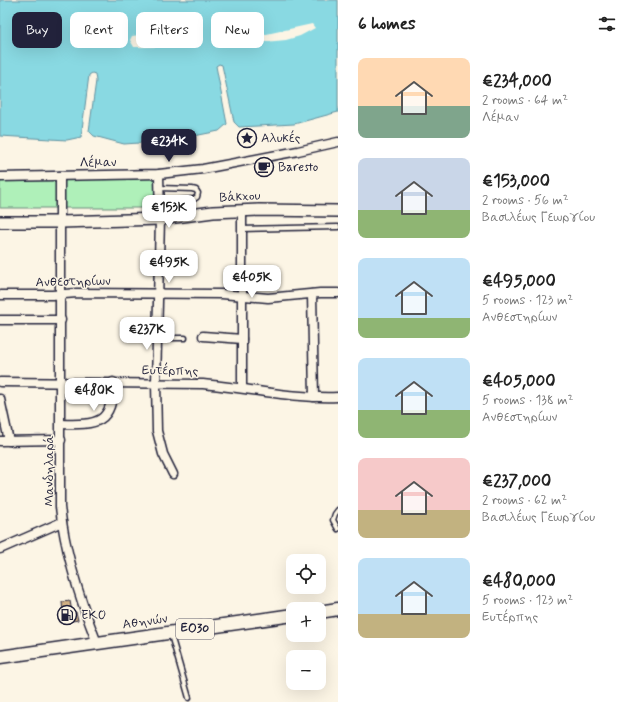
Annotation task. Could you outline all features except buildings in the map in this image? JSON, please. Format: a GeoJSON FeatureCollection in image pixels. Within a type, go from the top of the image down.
{"type":"FeatureCollection","features":[{"type":"Feature","properties":{"kind":"main road"},"geometry":{"type":"LineString","coordinates":[[326,612],[337,612]]}},
{"type":"Feature","properties":{"kind":"main road","name":"Αθηνών"},"geometry":{"type":"LineString","coordinates":[[0,657],[286,616]]}},
{"type":"Feature","properties":{"kind":"street","name":"Λέμαν"},"geometry":{"type":"LineString","coordinates":[[0,177],[159,174],[203,169],[338,142]]}},
{"type":"Feature","properties":{"kind":"street"},"geometry":{"type":"LineString","coordinates":[[159,174],[159,293],[156,383],[157,435],[163,454],[173,474]]}},
{"type":"Feature","properties":{"kind":"street","name":"Μανδηλαρά"},"geometry":{"type":"LineString","coordinates":[[60,176],[60,507],[62,522],[81,599],[97,643]]}},
{"type":"Feature","properties":{"kind":"street","name":"Βάκχου"},"geometry":{"type":"LineString","coordinates":[[0,222],[160,219],[213,212],[259,210],[337,213]]}},
{"type":"Feature","properties":{"kind":"street"},"geometry":{"type":"LineString","coordinates":[[242,211],[242,388]]}},
{"type":"Feature","properties":{"kind":"street","name":"Ανθεστηρίων"},"geometry":{"type":"LineString","coordinates":[[0,295],[159,293],[222,294],[274,298],[338,293]]}},
{"type":"Feature","properties":{"kind":"street"},"geometry":{"type":"LineString","coordinates":[[312,294],[314,397]]}},
{"type":"Feature","properties":{"kind":"street"},"geometry":{"type":"LineString","coordinates":[[0,320],[61,320]]}},
{"type":"Feature","properties":{"kind":"street"},"geometry":{"type":"LineString","coordinates":[[204,336],[242,339]]}},
{"type":"Feature","properties":{"kind":"street","name":"Ευτέρπης"},"geometry":{"type":"LineString","coordinates":[[0,382],[203,384],[314,397],[338,397]]}},
{"type":"Feature","properties":{"kind":"street"},"geometry":{"type":"LineString","coordinates":[[60,424],[85,425],[93,423],[103,417],[112,403],[113,382]]}},
{"type":"Feature","properties":{"kind":"street"},"geometry":{"type":"LineString","coordinates":[[0,399],[9,440]]}},
{"type":"Feature","properties":{"kind":"street"},"geometry":{"type":"LineString","coordinates":[[0,441],[60,440]]}},
{"type":"Feature","properties":{"kind":"street"},"geometry":{"type":"LineString","coordinates":[[0,549],[62,522]]}},
{"type":"Feature","properties":{"kind":"lane"},"geometry":{"type":"LineString","coordinates":[[159,188],[192,189],[196,190],[198,194],[194,199],[160,202]]}},
{"type":"Feature","properties":{"kind":"lane"},"geometry":{"type":"LineString","coordinates":[[242,229],[338,227]]}},
{"type":"Feature","properties":{"kind":"lane"},"geometry":{"type":"LineString","coordinates":[[158,338],[185,338]]}},
{"type":"Feature","properties":{"kind":"lane"},"geometry":{"type":"LineString","coordinates":[[338,510],[333,520],[338,530]]}},
{"type":"Feature","properties":{"kind":"lane"},"geometry":{"type":"LineString","coordinates":[[170,633],[189,698]]}},
{"type":"Feature","properties":{"kind":"green space"},"geometry":{"type":"Polygon","coordinates":[[[157,176],[157,208],[0,208],[0,180],[157,176]]]}},
{"type":"Feature","properties":{"kind":"water"},"geometry":{"type":"Polygon","coordinates":[[[0,0],[338,0],[338,112],[294,124],[239,127],[234,122],[222,65],[219,64],[216,66],[227,124],[219,131],[169,141],[124,144],[94,136],[89,131],[96,81],[95,74],[92,73],[89,75],[81,137],[67,140],[0,136],[0,0]]]}},
{"type":"Feature","properties":{"kind":"pier"},"geometry":{"type":"Polygon","coordinates":[[[312,24],[315,28],[300,36],[286,40],[264,42],[264,35],[312,24]]]}},
{"type":"Feature","properties":{"kind":"pier"},"geometry":{"type":"Polygon","coordinates":[[[136,35],[136,47],[134,47],[130,40],[132,36],[136,35]]]}},
{"type":"Feature","properties":{"kind":"place","name":"Αλυκές"},"geometry":{"type":"Point","coordinates":[247,138]}},
{"type":"Feature","properties":{"kind":"place","name":"Baresto"},"geometry":{"type":"Point","coordinates":[264,167]}},
{"type":"Feature","properties":{"kind":"place","name":"EKO"},"geometry":{"type":"Point","coordinates":[67,615]}}]}
